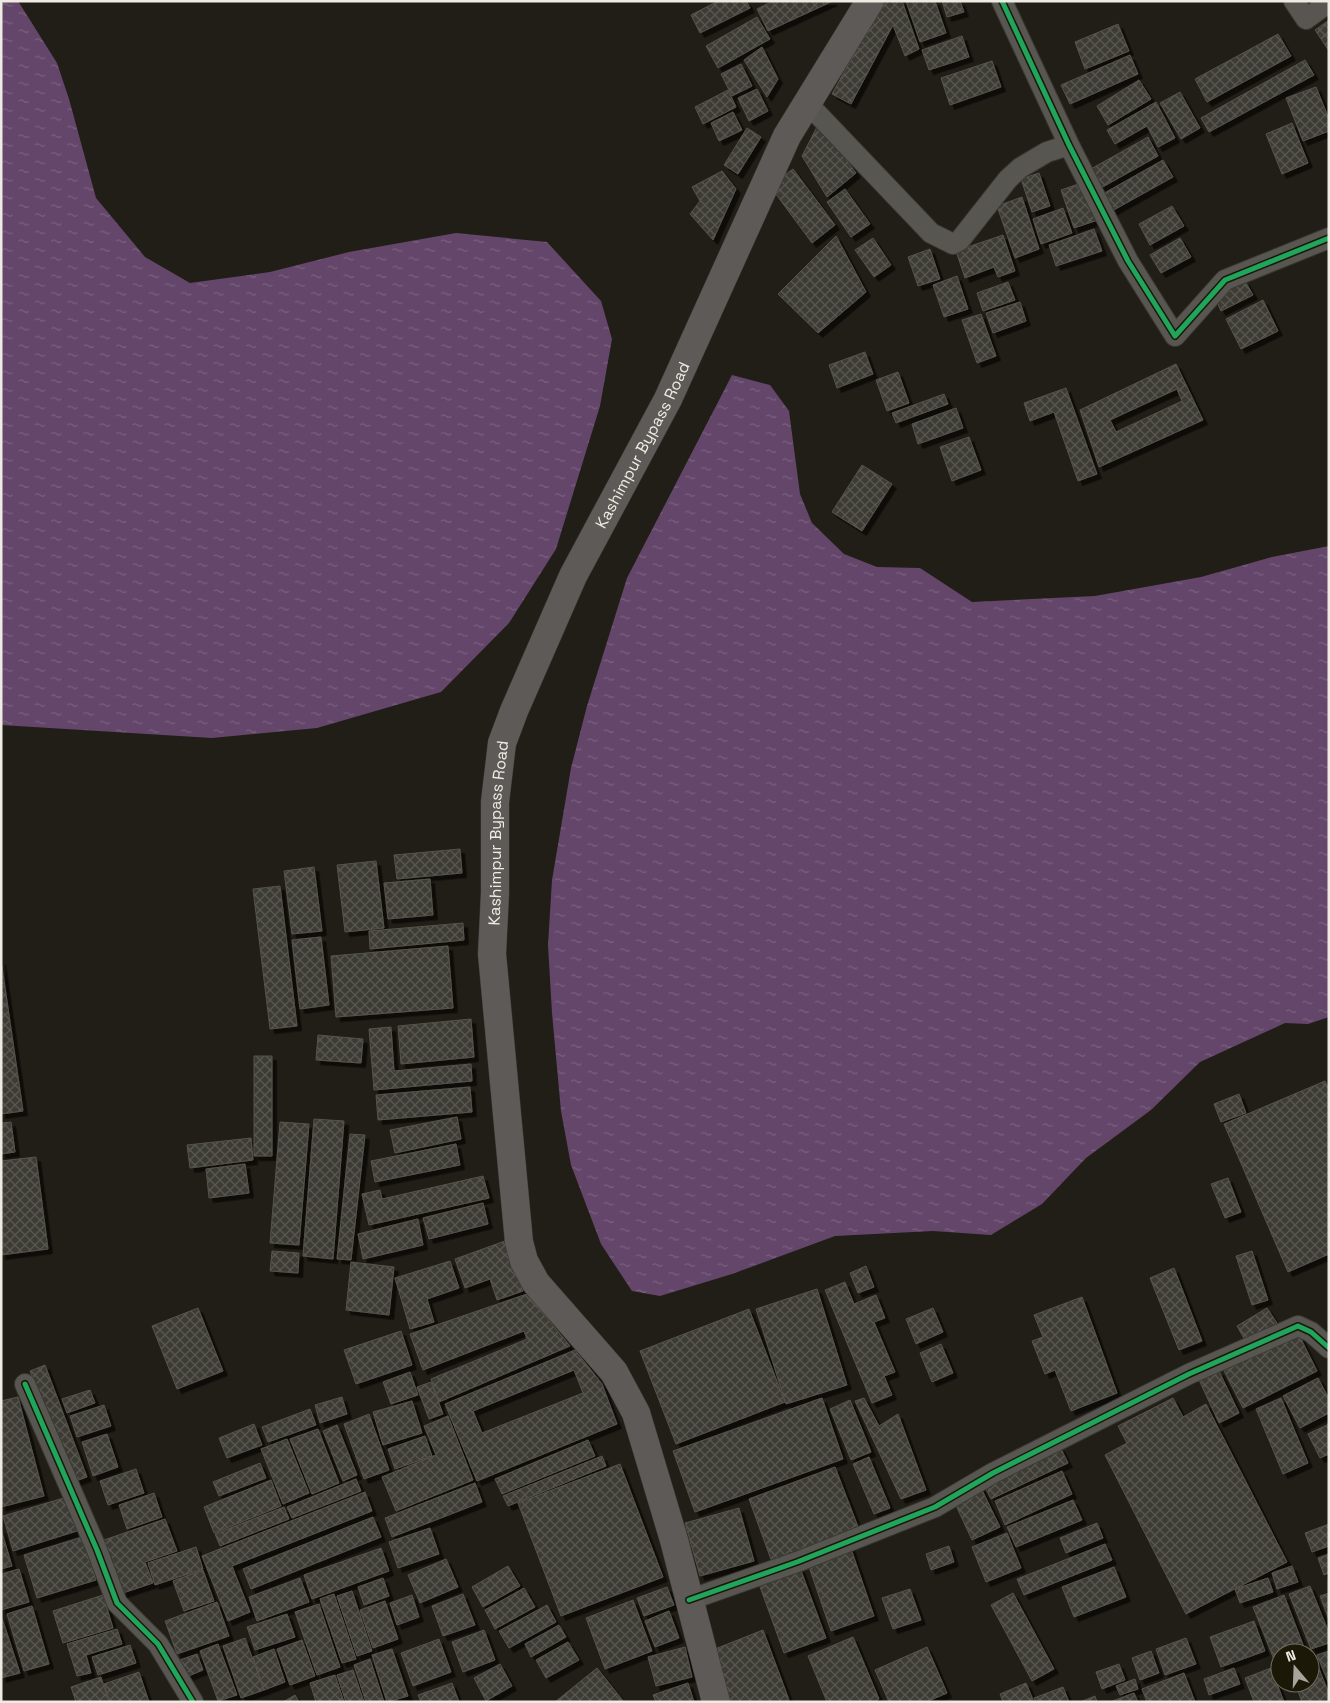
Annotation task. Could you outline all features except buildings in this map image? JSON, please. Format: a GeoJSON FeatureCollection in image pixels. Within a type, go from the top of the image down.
{"type":"FeatureCollection","features":[{"type":"Feature","properties":{"kind":"main road","name":"Kashimpur Bypass Road"},"geometry":{"type":"LineString","coordinates":[[716,1702],[636,1413],[614,1372],[536,1283],[524,1261],[518,1242],[492,954],[495,894],[495,802],[502,743],[573,576],[668,399],[787,136],[870,1]]}},
{"type":"Feature","properties":{"kind":"street"},"geometry":{"type":"LineString","coordinates":[[1002,1],[1069,145],[1128,261],[1175,336],[1225,280],[1329,238]]}},
{"type":"Feature","properties":{"kind":"street"},"geometry":{"type":"LineString","coordinates":[[1294,1],[1306,19],[1329,2]]}},
{"type":"Feature","properties":{"kind":"street"},"geometry":{"type":"LineString","coordinates":[[808,104],[931,232],[953,244],[960,240],[1008,179],[1020,168],[1047,152],[1069,145]]}},
{"type":"Feature","properties":{"kind":"street"},"geometry":{"type":"LineString","coordinates":[[689,1600],[805,1558],[935,1507],[993,1473],[1189,1374],[1298,1326],[1311,1332],[1329,1348]]}},
{"type":"Feature","properties":{"kind":"street"},"geometry":{"type":"LineString","coordinates":[[25,1384],[97,1550],[117,1603],[158,1644],[194,1702]]}},
{"type":"Feature","properties":{"kind":"water"},"geometry":{"type":"Polygon","coordinates":[[[1,1],[18,1],[57,63],[69,99],[96,198],[145,257],[190,283],[270,272],[349,252],[456,233],[547,242],[601,301],[612,339],[600,406],[556,549],[509,623],[441,692],[317,728],[212,738],[1,725],[1,1]]]}},
{"type":"Feature","properties":{"kind":"water"},"geometry":{"type":"Polygon","coordinates":[[[732,375],[770,385],[789,411],[800,494],[812,523],[844,554],[877,567],[920,568],[972,602],[1095,596],[1201,577],[1272,557],[1329,546],[1329,1017],[1308,1024],[1285,1023],[1200,1062],[1151,1110],[1086,1158],[1042,1204],[991,1235],[933,1231],[835,1236],[732,1274],[660,1296],[632,1291],[601,1244],[571,1165],[561,1111],[552,1013],[548,945],[552,880],[571,768],[587,706],[627,578],[732,375]]]}},
{"type":"Feature","properties":{"kind":"cycle path"},"geometry":{"type":"LineString","coordinates":[[1002,1],[1069,145],[1128,261],[1175,336],[1225,280],[1329,238]]}},
{"type":"Feature","properties":{"kind":"cycle path"},"geometry":{"type":"LineString","coordinates":[[689,1600],[797,1562],[935,1507],[993,1473],[1189,1374],[1298,1326],[1311,1332],[1329,1348]]}},
{"type":"Feature","properties":{"kind":"cycle path"},"geometry":{"type":"LineString","coordinates":[[25,1384],[97,1550],[117,1603],[158,1644],[193,1702]]}}]}
